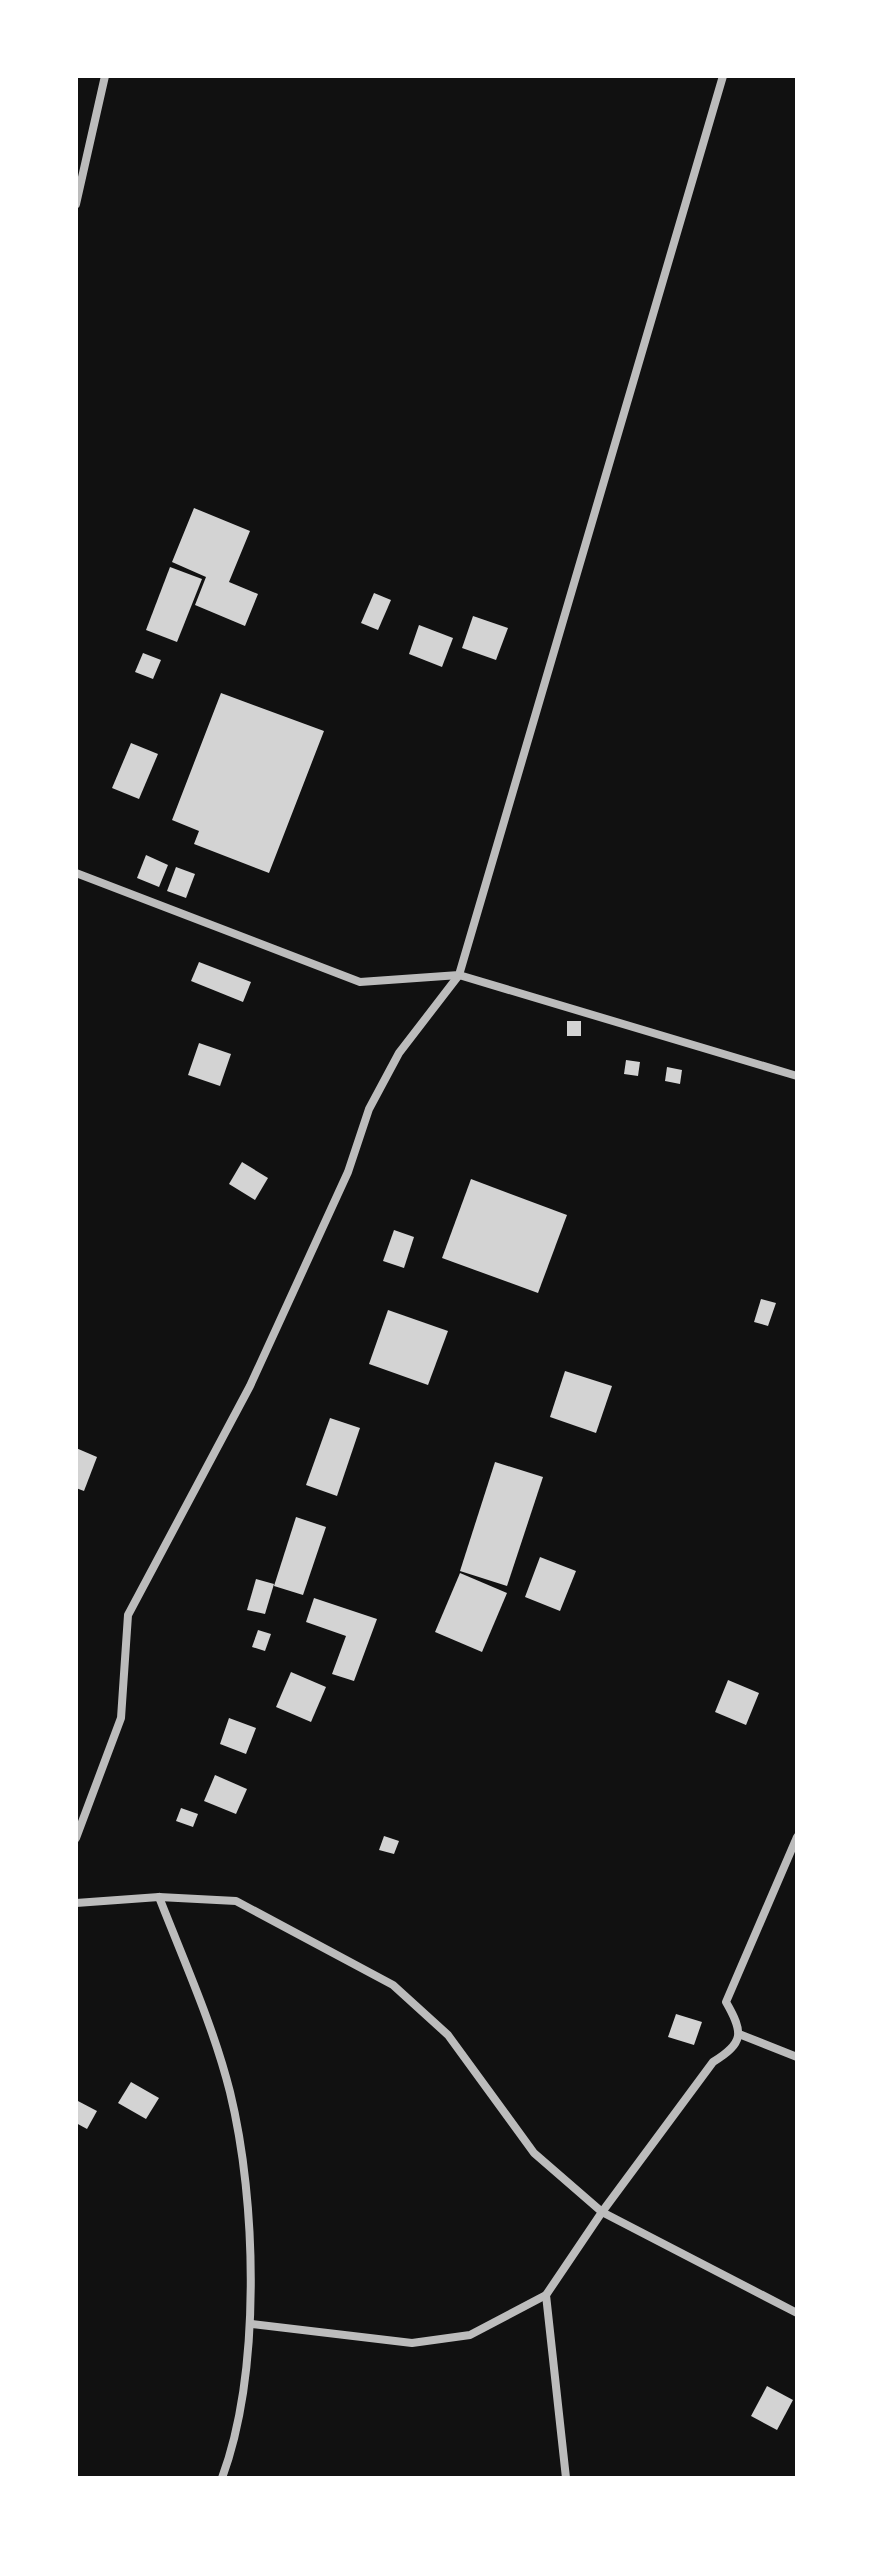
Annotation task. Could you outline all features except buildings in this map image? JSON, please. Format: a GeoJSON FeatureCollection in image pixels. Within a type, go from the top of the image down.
{"type":"FeatureCollection","features":[{"type":"Feature","properties":{"kind":"street"},"geometry":{"type":"LineString","coordinates":[[76,204],[105,76]]}},
{"type":"Feature","properties":{"kind":"street"},"geometry":{"type":"LineString","coordinates":[[76,1838],[121,1718],[128,1615],[250,1386],[348,1172],[369,1109],[399,1053],[459,975],[723,76]]}},
{"type":"Feature","properties":{"kind":"street"},"geometry":{"type":"LineString","coordinates":[[76,873],[360,982],[459,975],[797,1076]]}},
{"type":"Feature","properties":{"kind":"street"},"geometry":{"type":"LineString","coordinates":[[252,2324],[412,2343],[470,2335],[546,2295],[602,2212],[713,2062],[734,2049],[739,2034],[737,2020],[726,2002],[797,1837]]}},
{"type":"Feature","properties":{"kind":"street"},"geometry":{"type":"LineString","coordinates":[[76,1903],[159,1897],[236,1901],[393,1985],[448,2035],[534,2153],[602,2212],[797,2313]]}},
{"type":"Feature","properties":{"kind":"street"},"geometry":{"type":"LineString","coordinates":[[159,1897],[230,2090],[242,2152],[252,2324],[233,2448],[222,2478]]}},
{"type":"Feature","properties":{"kind":"street"},"geometry":{"type":"LineString","coordinates":[[739,2034],[797,2057]]}},
{"type":"Feature","properties":{"kind":"street"},"geometry":{"type":"LineString","coordinates":[[546,2295],[566,2478]]}}]}
